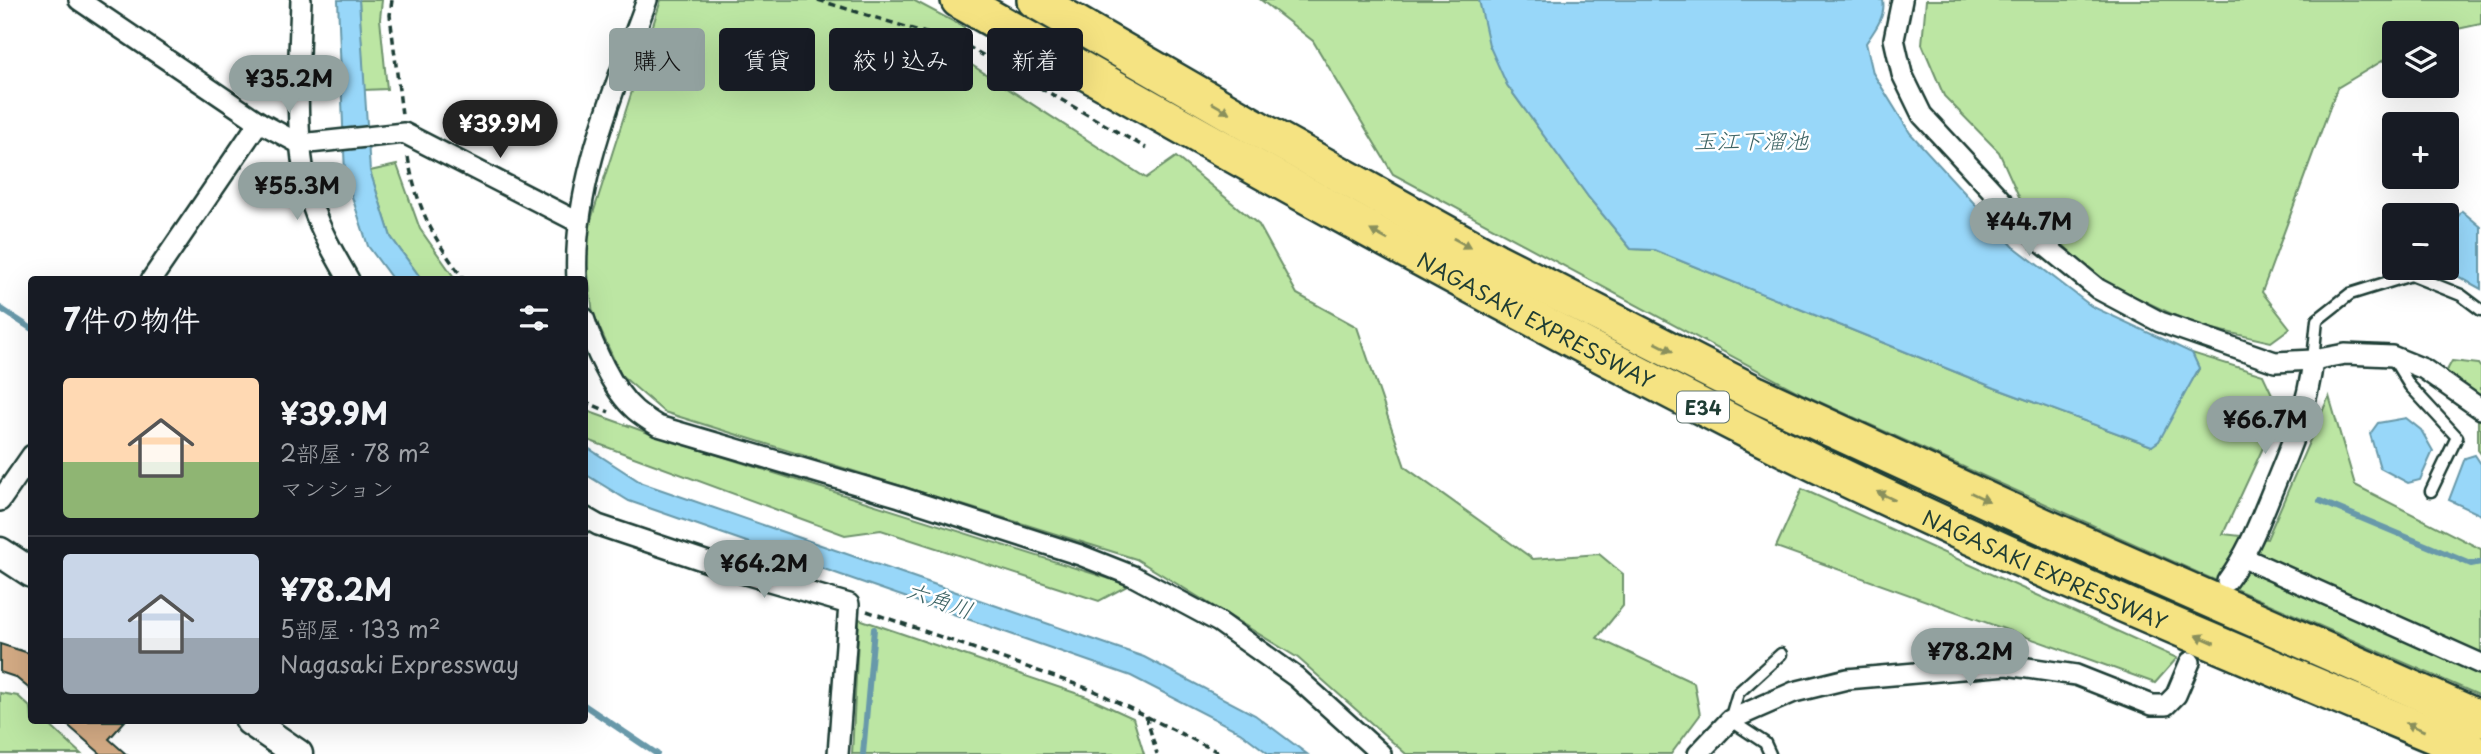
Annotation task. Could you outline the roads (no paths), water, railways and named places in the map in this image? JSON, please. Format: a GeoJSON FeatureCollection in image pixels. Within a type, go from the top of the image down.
{"type":"FeatureCollection","features":[{"type":"Feature","properties":{"kind":"highway","name":"NAGASAKI EXPRESSWAY"},"geometry":{"type":"LineString","coordinates":[[959,0],[1242,160],[1480,290],[1739,426],[2032,566],[2478,754]]}},
{"type":"Feature","properties":{"kind":"highway","name":"NAGASAKI EXPRESSWAY"},"geometry":{"type":"LineString","coordinates":[[1035,0],[1259,130],[1496,261],[1756,394],[2043,526],[2481,719]]}},
{"type":"Feature","properties":{"kind":"street"},"geometry":{"type":"LineString","coordinates":[[79,0],[259,122],[300,144],[404,133],[578,222]]}},
{"type":"Feature","properties":{"kind":"street"},"geometry":{"type":"LineString","coordinates":[[301,0],[300,144],[312,205],[347,276]]}},
{"type":"Feature","properties":{"kind":"street"},"geometry":{"type":"LineString","coordinates":[[577,276],[578,222],[598,142],[647,0]]}},
{"type":"Feature","properties":{"kind":"street"},"geometry":{"type":"LineString","coordinates":[[1902,0],[1894,39],[1902,74],[1922,115],[2037,239],[2098,289],[2160,322],[2274,362],[2313,360],[2345,354],[2392,356],[2424,369],[2481,409]]}},
{"type":"Feature","properties":{"kind":"street"},"geometry":{"type":"LineString","coordinates":[[154,276],[259,122]]}},
{"type":"Feature","properties":{"kind":"street"},"geometry":{"type":"LineString","coordinates":[[588,328],[597,352],[619,389],[633,408],[658,426],[900,497],[1080,555],[1133,576],[1219,622],[1296,677],[1381,754]]}},
{"type":"Feature","properties":{"kind":"street"},"geometry":{"type":"LineString","coordinates":[[2227,581],[2244,558],[2301,421],[2311,382],[2313,360]]}},
{"type":"Feature","properties":{"kind":"street"},"geometry":{"type":"LineString","coordinates":[[0,501],[28,461]]}},
{"type":"Feature","properties":{"kind":"street"},"geometry":{"type":"LineString","coordinates":[[588,519],[734,571],[849,604],[838,754]]}},
{"type":"Feature","properties":{"kind":"street"},"geometry":{"type":"LineString","coordinates":[[0,552],[28,570]]}},
{"type":"Feature","properties":{"kind":"street"},"geometry":{"type":"LineString","coordinates":[[2244,558],[2481,664]]}},
{"type":"Feature","properties":{"kind":"street"},"geometry":{"type":"LineString","coordinates":[[1699,754],[1730,720],[1794,692],[1847,679],[2007,665],[2076,675],[2152,705],[2166,705],[2176,695],[2190,662]]}},
{"type":"Feature","properties":{"kind":"street"},"geometry":{"type":"LineString","coordinates":[[254,724],[298,754]]}},
{"type":"Feature","properties":{"kind":"lane"},"geometry":{"type":"LineString","coordinates":[[2313,360],[2317,320],[2350,293],[2412,275],[2461,295],[2481,310]]}},
{"type":"Feature","properties":{"kind":"lane"},"geometry":{"type":"LineString","coordinates":[[2392,356],[2410,386],[2457,437],[2431,491]]}},
{"type":"Feature","properties":{"kind":"lane"},"geometry":{"type":"LineString","coordinates":[[1770,754],[1765,743],[1730,720],[1738,693],[1781,654]]}},
{"type":"Feature","properties":{"kind":"water"},"geometry":{"type":"Polygon","coordinates":[[[338,0],[359,0],[370,171],[391,237],[419,276],[390,276],[368,246],[345,175],[338,0]]]}},
{"type":"Feature","properties":{"kind":"water","name":"玉江下溜池"},"geometry":{"type":"Polygon","coordinates":[[[1479,0],[1883,0],[1881,17],[1866,43],[1873,73],[1910,133],[2013,246],[2091,306],[2192,353],[2199,368],[2159,441],[2152,446],[1995,388],[1654,250],[1631,249],[1589,198],[1507,85],[1489,45],[1479,0]]]}},
{"type":"Feature","properties":{"kind":"water"},"geometry":{"type":"Polygon","coordinates":[[[2462,211],[2481,227],[2481,289],[2459,277],[2459,215],[2462,211]]]}},
{"type":"Feature","properties":{"kind":"water"},"geometry":{"type":"Polygon","coordinates":[[[2406,418],[2421,430],[2433,451],[2420,480],[2408,483],[2380,468],[2370,434],[2378,423],[2406,418]]]}},
{"type":"Feature","properties":{"kind":"water","name":"六角川"},"geometry":{"type":"Polygon","coordinates":[[[588,448],[642,483],[1144,657],[1255,715],[1307,754],[1269,754],[1240,732],[1131,676],[629,501],[588,476],[588,448]]]}},
{"type":"Feature","properties":{"kind":"water"},"geometry":{"type":"Polygon","coordinates":[[[2475,455],[2481,464],[2481,515],[2449,500],[2465,458],[2475,455]]]}},
{"type":"Feature","properties":{"kind":"waterway"},"geometry":{"type":"LineString","coordinates":[[0,308],[28,326]]}},
{"type":"Feature","properties":{"kind":"waterway"},"geometry":{"type":"LineString","coordinates":[[2320,501],[2471,564],[2481,562]]}},
{"type":"Feature","properties":{"kind":"waterway"},"geometry":{"type":"LineString","coordinates":[[863,754],[874,629]]}},
{"type":"Feature","properties":{"kind":"waterway"},"geometry":{"type":"LineString","coordinates":[[588,708],[657,754]]}}]}
